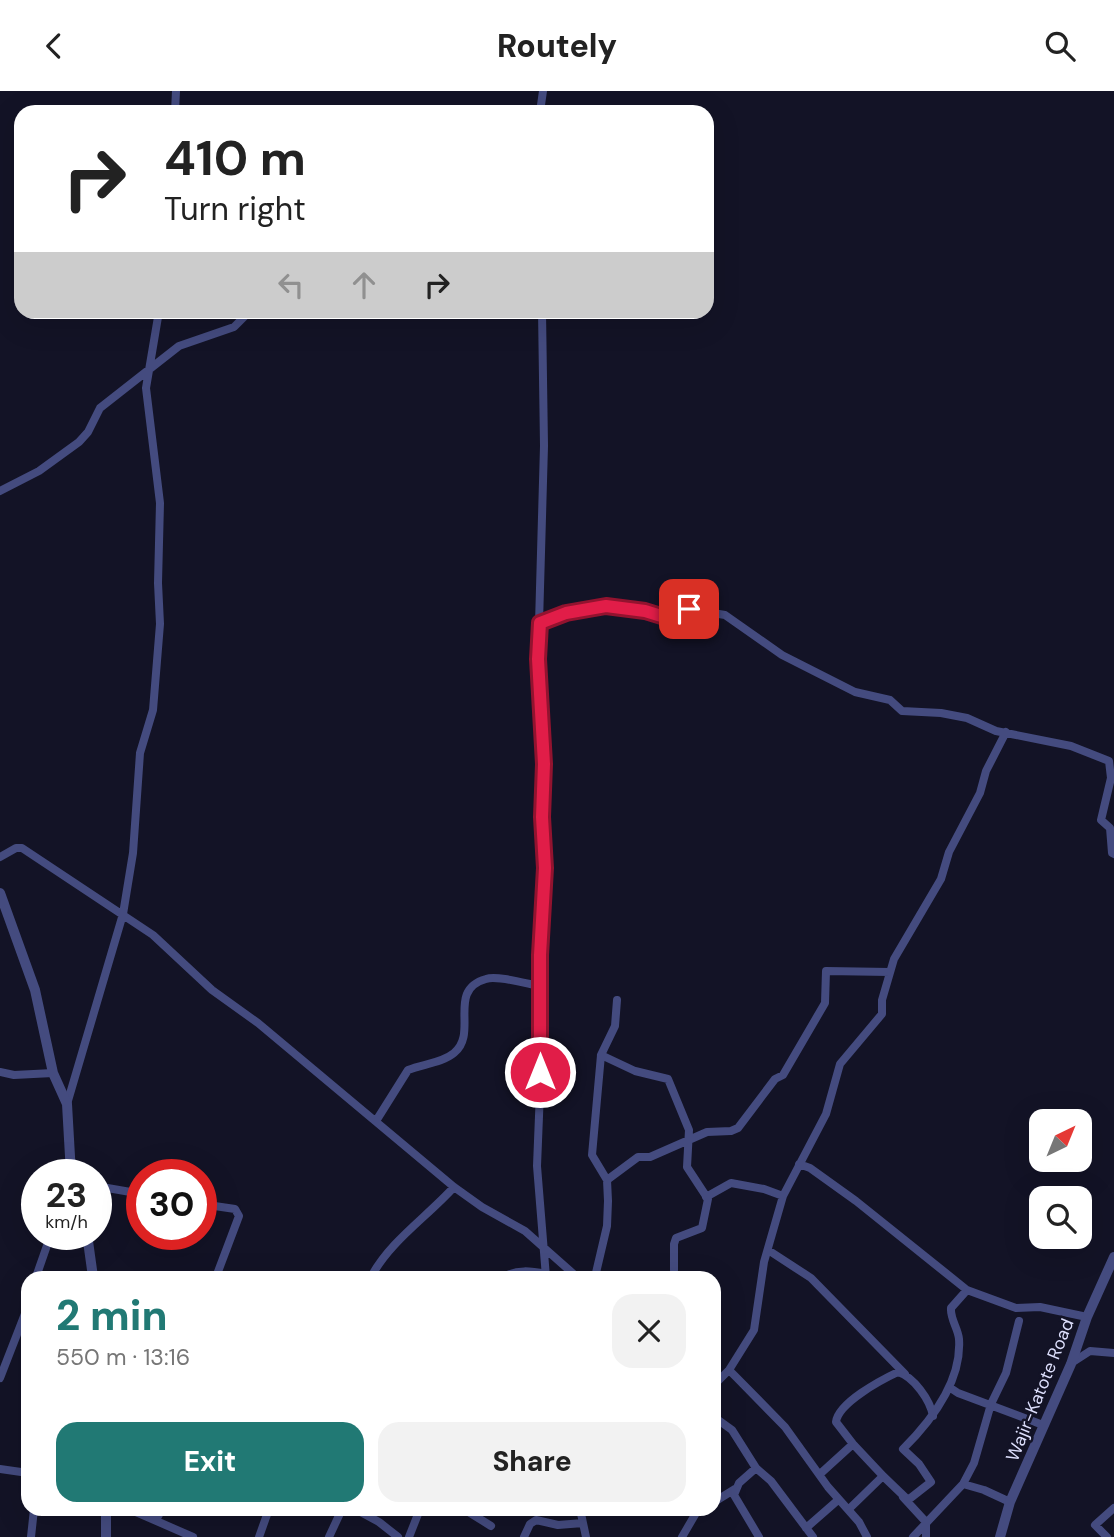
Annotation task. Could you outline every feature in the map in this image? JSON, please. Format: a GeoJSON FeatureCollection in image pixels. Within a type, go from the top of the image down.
{"type":"FeatureCollection","features":[{"type":"Feature","properties":{"kind":"street"},"geometry":{"type":"LineString","coordinates":[[70,1159],[67,1104],[123,914],[133,853],[140,753],[153,710],[160,624],[160,503],[146,388],[158,319]]}},
{"type":"Feature","properties":{"kind":"street"},"geometry":{"type":"LineString","coordinates":[[0,491],[39,471],[79,442],[88,432],[100,408],[179,346],[234,327],[242,319]]}},
{"type":"Feature","properties":{"kind":"street"},"geometry":{"type":"LineString","coordinates":[[542,319],[544,446],[538,659],[544,764],[542,817],[545,868],[537,1166],[546,1271]]}},
{"type":"Feature","properties":{"kind":"street"},"geometry":{"type":"LineString","coordinates":[[540,623],[566,613],[606,606],[645,611],[671,619],[681,617],[689,609],[725,615],[782,655],[855,692],[890,700],[902,711],[941,713],[967,718],[996,731],[1071,746],[1109,761],[1111,778],[1101,820],[1110,828],[1110,843],[1114,854]]}},
{"type":"Feature","properties":{"kind":"street"},"geometry":{"type":"LineString","coordinates":[[721,1378],[754,1330],[768,1250],[783,1196],[826,1114],[840,1064],[882,1014],[882,1000],[894,959],[941,879],[949,852],[980,793],[986,771],[1006,732]]}},
{"type":"Feature","properties":{"kind":"street"},"geometry":{"type":"LineString","coordinates":[[0,857],[16,848],[22,848],[153,935],[212,990],[258,1023],[454,1187],[525,1231],[570,1271]]}},
{"type":"Feature","properties":{"kind":"street"},"geometry":{"type":"LineString","coordinates":[[0,893],[35,990],[53,1073],[67,1104]]}},
{"type":"Feature","properties":{"kind":"street"},"geometry":{"type":"LineString","coordinates":[[607,1180],[638,1157],[650,1157],[690,1137],[707,1132],[732,1131],[738,1128],[775,1079],[783,1075],[825,1003],[826,971],[890,972]]}},
{"type":"Feature","properties":{"kind":"street"},"geometry":{"type":"LineString","coordinates":[[376,1121],[408,1070],[439,1061],[459,1047],[464,1036],[464,997],[474,986],[488,978],[540,986]]}},
{"type":"Feature","properties":{"kind":"street"},"geometry":{"type":"LineString","coordinates":[[596,1271],[607,1226],[607,1180],[592,1159],[601,1055],[615,1026],[617,1000]]}},
{"type":"Feature","properties":{"kind":"street"},"geometry":{"type":"LineString","coordinates":[[601,1055],[635,1071],[668,1079],[687,1123],[690,1137],[687,1167],[708,1199],[702,1228],[680,1235],[674,1244],[674,1270]]}},
{"type":"Feature","properties":{"kind":"street"},"geometry":{"type":"LineString","coordinates":[[0,1072],[14,1075],[53,1073]]}},
{"type":"Feature","properties":{"kind":"street"},"geometry":{"type":"LineString","coordinates":[[799,1164],[810,1168],[856,1201],[967,1290],[1016,1308],[1040,1307],[1087,1317]]}},
{"type":"Feature","properties":{"kind":"street"},"geometry":{"type":"LineString","coordinates":[[706,1197],[731,1183],[764,1189],[783,1196]]}},
{"type":"Feature","properties":{"kind":"street"},"geometry":{"type":"LineString","coordinates":[[375,1271],[398,1241],[454,1187]]}},
{"type":"Feature","properties":{"kind":"street"},"geometry":{"type":"LineString","coordinates":[[217,1206],[234,1209],[239,1216],[218,1271]]}},
{"type":"Feature","properties":{"kind":"street"},"geometry":{"type":"LineString","coordinates":[[38,1271],[45,1250]]}},
{"type":"Feature","properties":{"kind":"street"},"geometry":{"type":"LineString","coordinates":[[89,1250],[92,1271]]}},
{"type":"Feature","properties":{"kind":"street"},"geometry":{"type":"LineString","coordinates":[[768,1250],[811,1279],[928,1400],[933,1416]]}},
{"type":"Feature","properties":{"kind":"street","name":"Wajir-Katote Road"},"geometry":{"type":"LineString","coordinates":[[1000,1537],[1010,1502],[1071,1364],[1087,1317],[1114,1257]]}},
{"type":"Feature","properties":{"kind":"street"},"geometry":{"type":"LineString","coordinates":[[883,1476],[908,1500],[931,1482],[919,1464],[903,1449],[933,1416],[949,1388],[958,1355],[959,1339],[951,1308],[967,1290]]}},
{"type":"Feature","properties":{"kind":"street"},"geometry":{"type":"LineString","coordinates":[[914,1537],[963,1484],[974,1463],[991,1404],[1006,1373],[1019,1321]]}},
{"type":"Feature","properties":{"kind":"street"},"geometry":{"type":"LineString","coordinates":[[0,1378],[21,1324]]}},
{"type":"Feature","properties":{"kind":"street"},"geometry":{"type":"LineString","coordinates":[[1071,1364],[1081,1354],[1090,1351],[1114,1353]]}},
{"type":"Feature","properties":{"kind":"street"},"geometry":{"type":"LineString","coordinates":[[729,1370],[785,1427],[838,1500],[849,1509],[866,1534],[857,1537]]}},
{"type":"Feature","properties":{"kind":"street"},"geometry":{"type":"LineString","coordinates":[[905,1375],[898,1373],[888,1377],[863,1392],[838,1413],[836,1422],[926,1522],[926,1537]]}},
{"type":"Feature","properties":{"kind":"street"},"geometry":{"type":"LineString","coordinates":[[949,1388],[1043,1425]]}},
{"type":"Feature","properties":{"kind":"street"},"geometry":{"type":"LineString","coordinates":[[721,1422],[732,1430],[756,1468],[771,1481],[813,1537]]}},
{"type":"Feature","properties":{"kind":"street"},"geometry":{"type":"LineString","coordinates":[[820,1474],[853,1444]]}},
{"type":"Feature","properties":{"kind":"street"},"geometry":{"type":"LineString","coordinates":[[756,1468],[739,1483],[733,1495],[759,1537]]}},
{"type":"Feature","properties":{"kind":"street"},"geometry":{"type":"LineString","coordinates":[[0,1469],[21,1472]]}},
{"type":"Feature","properties":{"kind":"street"},"geometry":{"type":"LineString","coordinates":[[849,1509],[883,1476]]}},
{"type":"Feature","properties":{"kind":"street"},"geometry":{"type":"LineString","coordinates":[[963,1484],[1010,1502]]}},
{"type":"Feature","properties":{"kind":"street"},"geometry":{"type":"LineString","coordinates":[[721,1498],[735,1489]]}},
{"type":"Feature","properties":{"kind":"street"},"geometry":{"type":"LineString","coordinates":[[806,1528],[838,1500]]}},
{"type":"Feature","properties":{"kind":"street"},"geometry":{"type":"LineString","coordinates":[[1104,1536],[1095,1525],[1114,1508]]}},
{"type":"Feature","properties":{"kind":"street"},"geometry":{"type":"LineString","coordinates":[[31,1537],[33,1516]]}},
{"type":"Feature","properties":{"kind":"street"},"geometry":{"type":"LineString","coordinates":[[106,1516],[106,1537]]}},
{"type":"Feature","properties":{"kind":"street"},"geometry":{"type":"LineString","coordinates":[[146,1516],[193,1537]]}},
{"type":"Feature","properties":{"kind":"street"},"geometry":{"type":"LineString","coordinates":[[156,1520],[158,1516]]}},
{"type":"Feature","properties":{"kind":"street"},"geometry":{"type":"LineString","coordinates":[[259,1537],[266,1516]]}},
{"type":"Feature","properties":{"kind":"street"},"geometry":{"type":"LineString","coordinates":[[329,1537],[339,1516]]}},
{"type":"Feature","properties":{"kind":"street"},"geometry":{"type":"LineString","coordinates":[[368,1516],[398,1537]]}},
{"type":"Feature","properties":{"kind":"street"},"geometry":{"type":"LineString","coordinates":[[410,1537],[418,1516]]}},
{"type":"Feature","properties":{"kind":"street"},"geometry":{"type":"LineString","coordinates":[[475,1516],[491,1526]]}},
{"type":"Feature","properties":{"kind":"street"},"geometry":{"type":"LineString","coordinates":[[582,1516],[586,1537]]}},
{"type":"Feature","properties":{"kind":"street"},"geometry":{"type":"LineString","coordinates":[[682,1537],[694,1516]]}},
{"type":"Feature","properties":{"kind":"street"},"geometry":{"type":"LineString","coordinates":[[524,1537],[530,1524],[536,1520],[558,1525],[583,1523]]}},
{"type":"Feature","properties":{"kind":"route"},"geometry":{"type":"LineString","coordinates":[[540,1072],[540,955],[545,868],[542,817],[544,764],[538,659],[540,623],[566,613],[606,606],[645,611],[671,619],[681,617],[689,609]]}}]}
